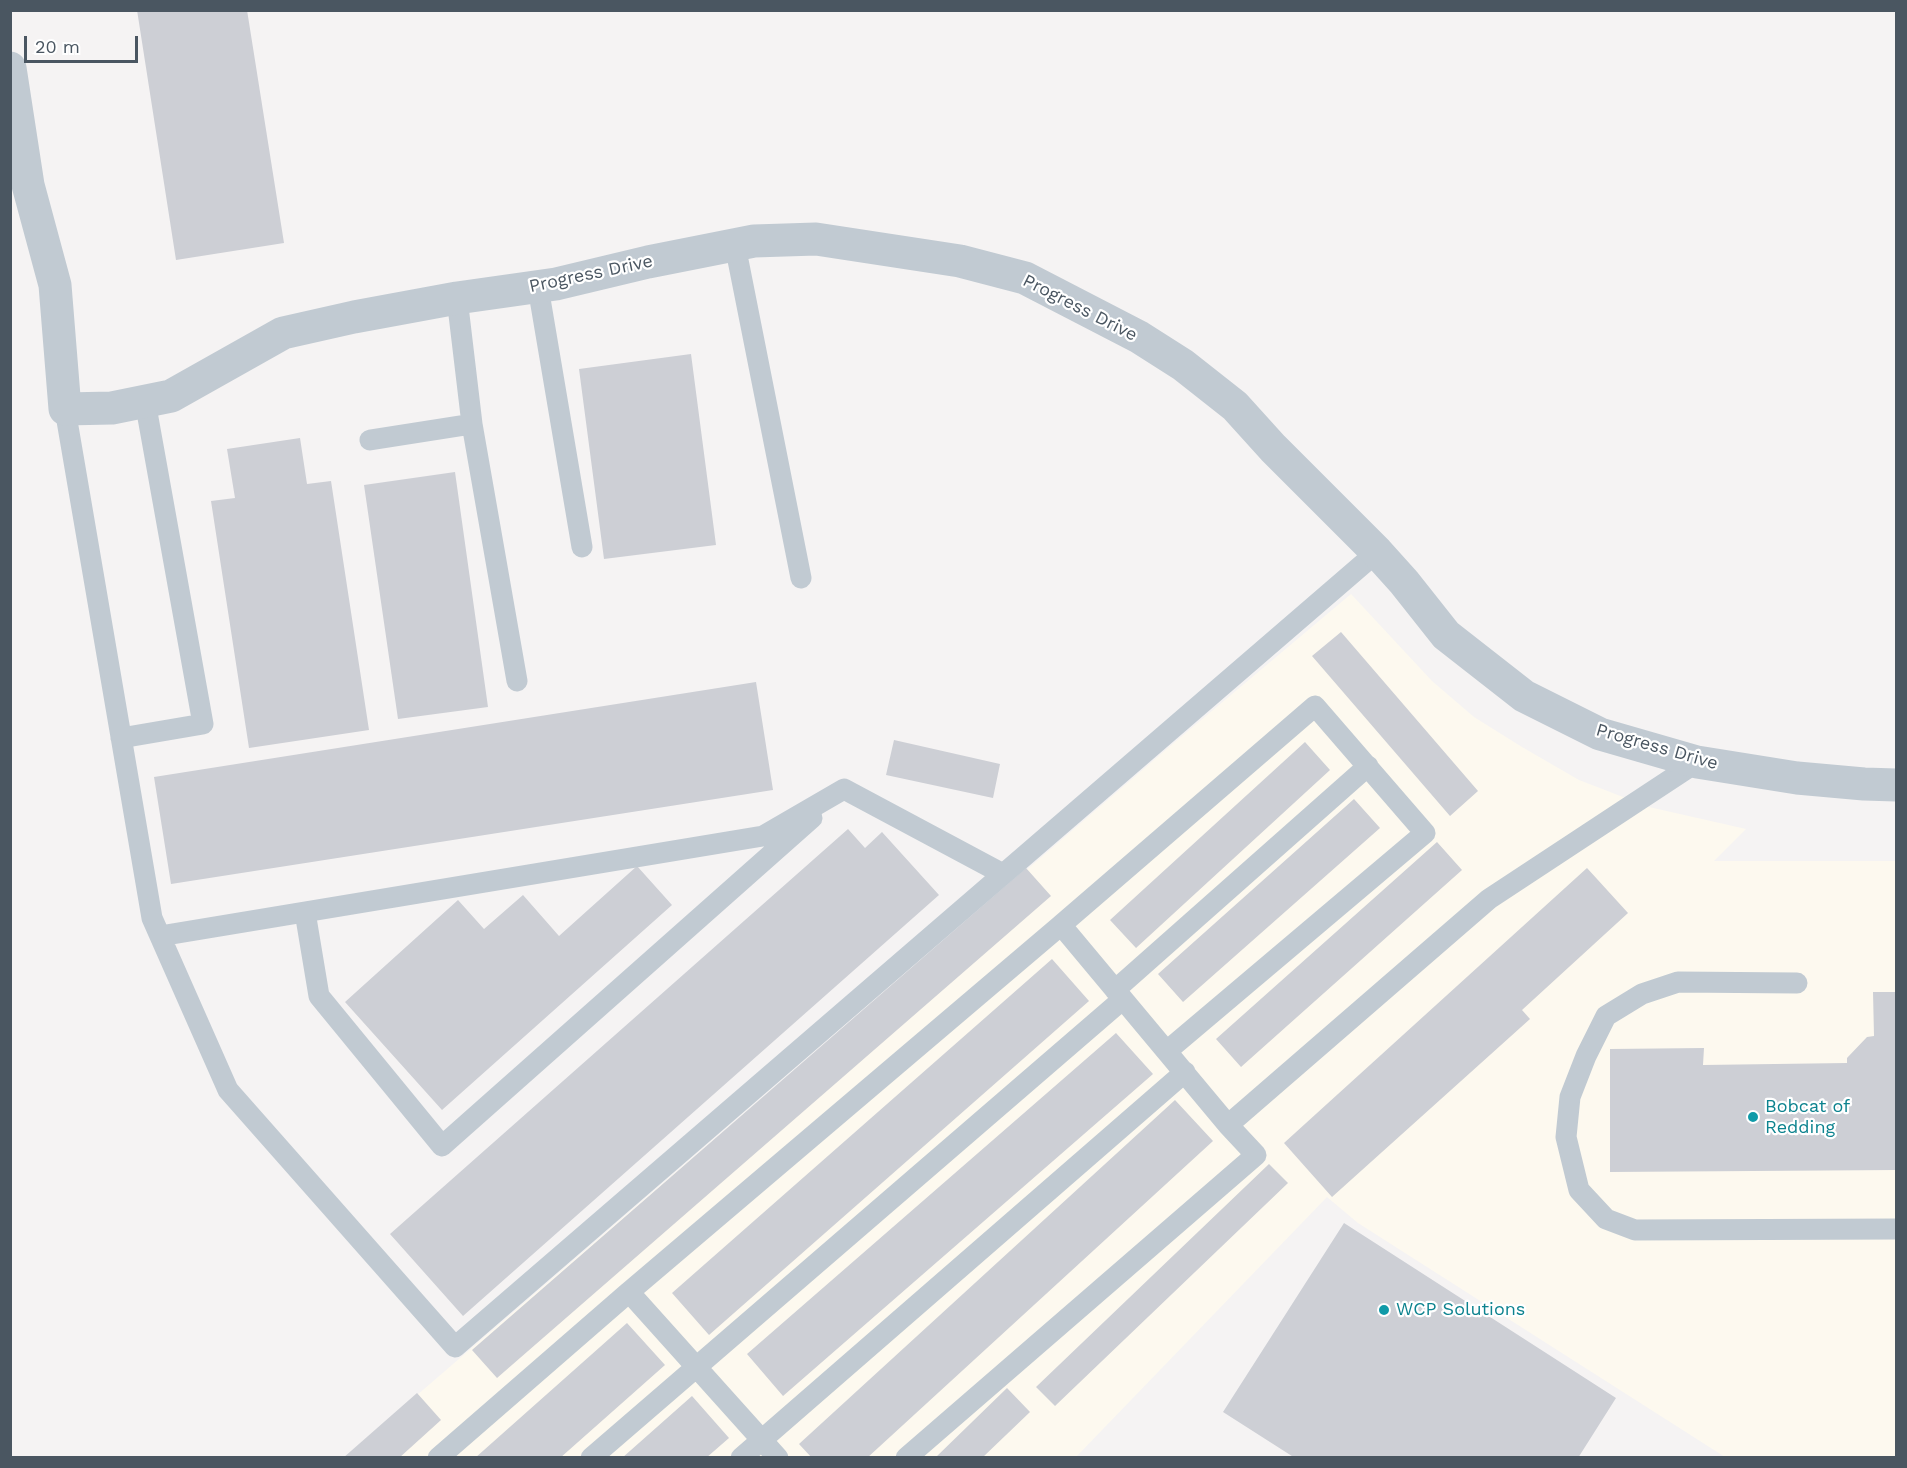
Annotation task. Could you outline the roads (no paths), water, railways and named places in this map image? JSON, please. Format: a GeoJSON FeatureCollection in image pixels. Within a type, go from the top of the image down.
{"type":"FeatureCollection","features":[{"type":"Feature","properties":{"kind":"street"},"geometry":{"type":"LineString","coordinates":[[10,68],[28,185],[55,285],[65,410]]}},
{"type":"Feature","properties":{"kind":"street","name":"Progress Drive"},"geometry":{"type":"LineString","coordinates":[[65,410],[112,408],[171,396],[283,333],[457,298],[538,286],[754,241],[816,239],[960,261],[1025,278],[1139,337],[1183,365],[1235,406],[1377,552],[1446,635],[1524,696],[1600,734],[1696,762],[1797,778],[1896,785]]}},
{"type":"Feature","properties":{"kind":"lane"},"geometry":{"type":"LineString","coordinates":[[735,245],[801,578]]}},
{"type":"Feature","properties":{"kind":"lane"},"geometry":{"type":"LineString","coordinates":[[538,286],[582,547]]}},
{"type":"Feature","properties":{"kind":"lane"},"geometry":{"type":"LineString","coordinates":[[457,298],[472,424],[517,681]]}},
{"type":"Feature","properties":{"kind":"lane"},"geometry":{"type":"LineString","coordinates":[[121,738],[203,724],[145,401]]}},
{"type":"Feature","properties":{"kind":"lane"},"geometry":{"type":"LineString","coordinates":[[65,410],[152,918],[228,1090],[455,1347],[1377,552]]}},
{"type":"Feature","properties":{"kind":"lane"},"geometry":{"type":"LineString","coordinates":[[370,440],[472,424]]}},
{"type":"Feature","properties":{"kind":"lane"},"geometry":{"type":"LineString","coordinates":[[438,1458],[1315,706],[1425,833],[1167,1051]]}},
{"type":"Feature","properties":{"kind":"lane"},"geometry":{"type":"LineString","coordinates":[[1228,1125],[1489,899],[1696,762]]}},
{"type":"Feature","properties":{"kind":"lane"},"geometry":{"type":"LineString","coordinates":[[591,1458],[1119,995],[1368,766]]}},
{"type":"Feature","properties":{"kind":"lane"},"geometry":{"type":"LineString","coordinates":[[844,789],[1003,874]]}},
{"type":"Feature","properties":{"kind":"lane"},"geometry":{"type":"LineString","coordinates":[[160,936],[763,836],[844,789]]}},
{"type":"Feature","properties":{"kind":"lane"},"geometry":{"type":"LineString","coordinates":[[305,912],[319,996],[442,1146],[844,789]]}},
{"type":"Feature","properties":{"kind":"lane"},"geometry":{"type":"LineString","coordinates":[[906,1458],[1256,1155],[1228,1125],[1061,925]]}},
{"type":"Feature","properties":{"kind":"lane"},"geometry":{"type":"LineString","coordinates":[[1797,983],[1678,982],[1641,994],[1606,1016],[1586,1056],[1570,1097],[1566,1137],[1579,1190],[1606,1219],[1635,1230],[1896,1229]]}},
{"type":"Feature","properties":{"kind":"lane"},"geometry":{"type":"LineString","coordinates":[[741,1458],[1185,1072]]}},
{"type":"Feature","properties":{"kind":"lane"},"geometry":{"type":"LineString","coordinates":[[629,1292],[778,1458]]}},
{"type":"Feature","properties":{"kind":"place","name":"Bobcat of Redding"},"geometry":{"type":"Point","coordinates":[1753,1117]}},
{"type":"Feature","properties":{"kind":"place","name":"WCP Solutions"},"geometry":{"type":"Point","coordinates":[1384,1310]}}]}
